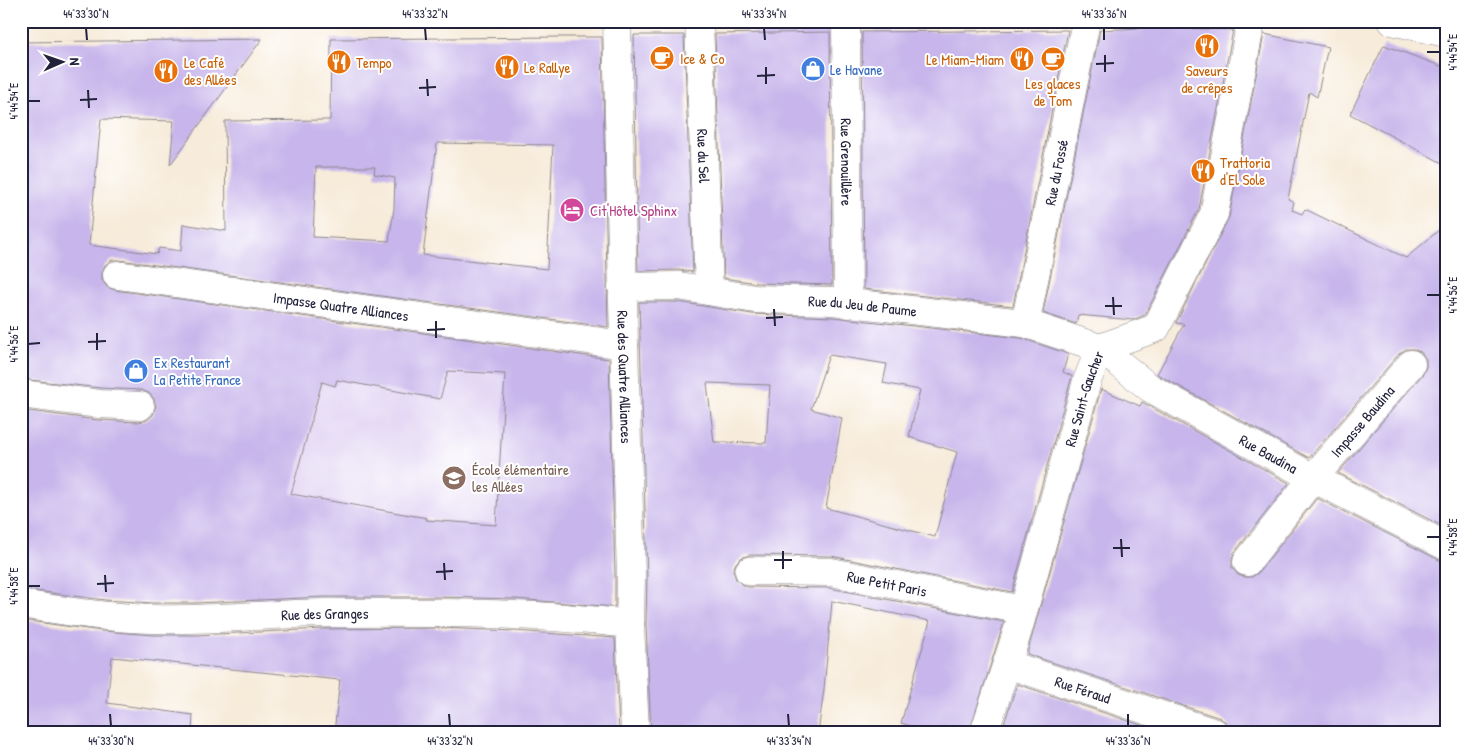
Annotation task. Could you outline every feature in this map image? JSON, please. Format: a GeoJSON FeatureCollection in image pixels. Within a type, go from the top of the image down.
{"type":"FeatureCollection","features":[{"type":"Feature","properties":{"kind":"street","name":"Rue des Quatre Alliances"},"geometry":{"type":"LineString","coordinates":[[617,21],[622,287],[631,576],[630,624],[635,733]]}},
{"type":"Feature","properties":{"kind":"street","name":"Rue du Sel"},"geometry":{"type":"LineString","coordinates":[[699,21],[709,291]]}},
{"type":"Feature","properties":{"kind":"street","name":"Rue Grenouillère"},"geometry":{"type":"LineString","coordinates":[[846,21],[848,304]]}},
{"type":"Feature","properties":{"kind":"street","name":"Rue du Fossé"},"geometry":{"type":"LineString","coordinates":[[1024,324],[1086,21]]}},
{"type":"Feature","properties":{"kind":"street","name":"Rue Saint-Gaucher"},"geometry":{"type":"LineString","coordinates":[[984,733],[1023,610],[1087,381],[1100,348],[1156,328],[1214,214],[1251,21]]}},
{"type":"Feature","properties":{"kind":"street"},"geometry":{"type":"LineString","coordinates":[[1392,21],[1446,34]]}},
{"type":"Feature","properties":{"kind":"street","name":"Impasse Quatre Alliances"},"geometry":{"type":"LineString","coordinates":[[117,275],[624,345]]}},
{"type":"Feature","properties":{"kind":"street","name":"Rue du Jeu de Paume"},"geometry":{"type":"LineString","coordinates":[[622,287],[679,286],[755,299],[833,301],[1024,324],[1100,348]]}},
{"type":"Feature","properties":{"kind":"street","name":"Rue Baudina"},"geometry":{"type":"LineString","coordinates":[[1100,348],[1150,388],[1314,478],[1446,546]]}},
{"type":"Feature","properties":{"kind":"street","name":"Impasse Baudina"},"geometry":{"type":"LineString","coordinates":[[1247,562],[1314,478],[1411,364]]}},
{"type":"Feature","properties":{"kind":"street"},"geometry":{"type":"LineString","coordinates":[[21,394],[100,404],[140,406]]}},
{"type":"Feature","properties":{"kind":"street","name":"Rue Petit Paris"},"geometry":{"type":"LineString","coordinates":[[749,570],[831,572],[1023,610]]}},
{"type":"Feature","properties":{"kind":"street","name":"Rue des Granges"},"geometry":{"type":"LineString","coordinates":[[21,604],[105,616],[154,619],[322,613],[429,613],[543,616],[630,624]]}},
{"type":"Feature","properties":{"kind":"street","name":"Rue Féraud"},"geometry":{"type":"LineString","coordinates":[[1007,664],[1215,733]]}},
{"type":"Feature","properties":{"kind":"shaded area","name":"École élémentaire les Allées"},"geometry":{"type":"Polygon","coordinates":[[[331,349],[607,372],[614,505],[529,500],[526,527],[454,522],[427,518],[420,558],[391,557],[383,602],[331,603],[350,519],[291,494],[331,349]]]}},
{"type":"Feature","properties":{"kind":"building"},"geometry":{"type":"Polygon","coordinates":[[[1158,27],[1233,30],[1199,209],[1145,315],[1133,320],[1078,315],[1076,324],[1043,313],[1100,30],[1158,27]]]}},
{"type":"Feature","properties":{"kind":"building"},"geometry":{"type":"Polygon","coordinates":[[[1068,30],[1013,306],[864,289],[862,32],[1068,30]]]}},
{"type":"Feature","properties":{"kind":"building"},"geometry":{"type":"Polygon","coordinates":[[[830,32],[832,285],[757,283],[724,278],[715,34],[830,32]]]}},
{"type":"Feature","properties":{"kind":"building"},"geometry":{"type":"Polygon","coordinates":[[[1264,34],[1328,47],[1317,97],[1309,92],[1288,199],[1294,202],[1292,210],[1302,214],[1305,209],[1406,258],[1446,224],[1446,528],[1338,473],[1423,374],[1426,367],[1426,359],[1421,352],[1406,349],[1399,354],[1309,458],[1157,374],[1184,324],[1176,323],[1229,217],[1264,34]]]}},
{"type":"Feature","properties":{"kind":"building"},"geometry":{"type":"Polygon","coordinates":[[[634,35],[684,35],[693,272],[679,270],[638,271],[634,35]]]}},
{"type":"Feature","properties":{"kind":"building"},"geometry":{"type":"Polygon","coordinates":[[[602,37],[608,327],[119,260],[112,260],[105,265],[102,280],[107,287],[115,290],[609,359],[615,607],[516,599],[439,597],[323,597],[153,603],[105,600],[21,589],[21,410],[98,420],[139,422],[147,420],[153,415],[156,406],[154,399],[149,393],[141,390],[101,388],[21,379],[21,42],[262,39],[170,165],[174,121],[101,119],[89,245],[157,254],[159,248],[181,251],[183,224],[226,231],[225,121],[330,120],[331,39],[602,37]],[[437,143],[423,255],[547,269],[553,145],[437,143]],[[316,167],[313,237],[389,241],[394,209],[395,178],[374,174],[375,167],[316,167]],[[448,371],[440,399],[337,380],[335,386],[322,382],[291,494],[427,518],[426,520],[496,525],[505,374],[448,371]]]}},
{"type":"Feature","properties":{"kind":"building"},"geometry":{"type":"Polygon","coordinates":[[[1384,45],[1446,68],[1446,165],[1350,114],[1384,45]]]}},
{"type":"Feature","properties":{"kind":"building"},"geometry":{"type":"Polygon","coordinates":[[[639,302],[678,302],[752,314],[832,317],[1021,338],[1068,354],[1063,372],[1072,376],[1012,592],[831,556],[749,555],[741,558],[733,570],[736,579],[748,587],[829,588],[1004,622],[969,733],[916,733],[917,728],[901,723],[930,621],[832,601],[818,733],[651,733],[646,624],[647,576],[639,302]],[[829,355],[811,409],[842,418],[826,508],[935,537],[957,452],[909,437],[920,390],[883,383],[887,364],[829,355]],[[707,383],[714,442],[766,443],[770,385],[707,383]]]}},
{"type":"Feature","properties":{"kind":"building"},"geometry":{"type":"Polygon","coordinates":[[[1101,389],[1140,406],[1142,402],[1289,483],[1234,553],[1232,567],[1238,575],[1252,577],[1259,572],[1317,498],[1439,560],[1446,561],[1446,733],[1230,733],[1227,723],[1220,718],[1027,654],[1101,389]]]}},
{"type":"Feature","properties":{"kind":"building"},"geometry":{"type":"Polygon","coordinates":[[[21,620],[102,631],[153,635],[196,635],[323,629],[438,628],[615,638],[619,733],[334,733],[340,680],[112,657],[107,703],[193,715],[192,733],[21,733],[21,620]]]}},
{"type":"Feature","properties":{"kind":"building"},"geometry":{"type":"Polygon","coordinates":[[[1017,684],[1165,733],[1001,733],[1017,684]]]}},
{"type":"Feature","properties":{"kind":"place","name":"Saveurs de crêpes"},"geometry":{"type":"Point","coordinates":[1207,46]}},
{"type":"Feature","properties":{"kind":"place","name":"Ice & Co"},"geometry":{"type":"Point","coordinates":[662,58]}},
{"type":"Feature","properties":{"kind":"place","name":"Le Miam-Miam"},"geometry":{"type":"Point","coordinates":[1022,59]}},
{"type":"Feature","properties":{"kind":"place","name":"Les glaces de Tom"},"geometry":{"type":"Point","coordinates":[1053,59]}},
{"type":"Feature","properties":{"kind":"place","name":"Tempo"},"geometry":{"type":"Point","coordinates":[339,62]}},
{"type":"Feature","properties":{"kind":"place","name":"Le Rallye"},"geometry":{"type":"Point","coordinates":[507,67]}},
{"type":"Feature","properties":{"kind":"place","name":"Le Havane"},"geometry":{"type":"Point","coordinates":[813,69]}},
{"type":"Feature","properties":{"kind":"place","name":"Le Café des Allées"},"geometry":{"type":"Point","coordinates":[166,71]}},
{"type":"Feature","properties":{"kind":"place","name":"Trattoria d'El Sole"},"geometry":{"type":"Point","coordinates":[1203,171]}},
{"type":"Feature","properties":{"kind":"place","name":"Cit'Hôtel Sphinx"},"geometry":{"type":"Point","coordinates":[572,210]}},
{"type":"Feature","properties":{"kind":"place","name":"Ex Restaurant La Petite France"},"geometry":{"type":"Point","coordinates":[136,371]}},
{"type":"Feature","properties":{"kind":"place","name":"École élémentaire les Allées"},"geometry":{"type":"Point","coordinates":[454,478]}}]}
